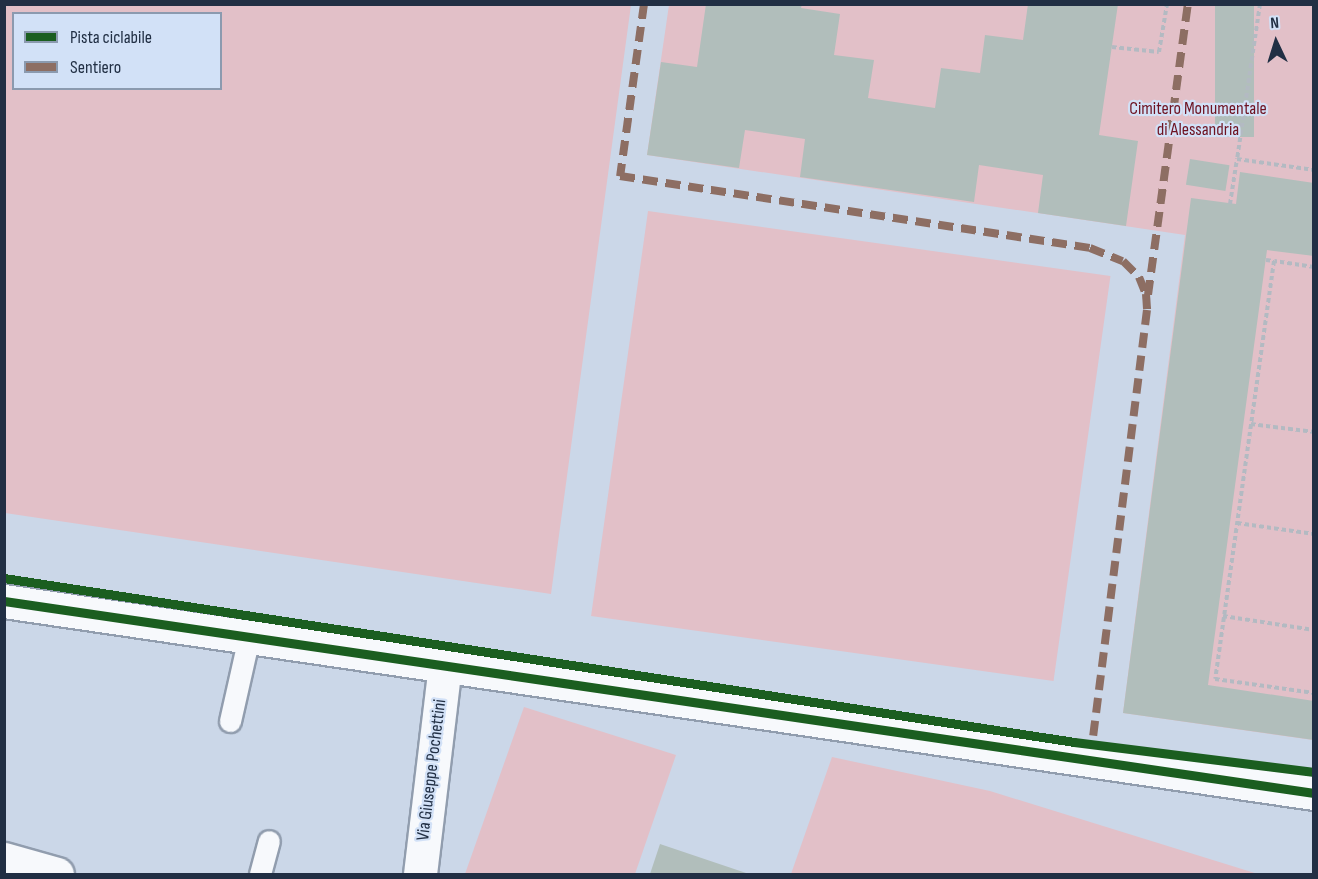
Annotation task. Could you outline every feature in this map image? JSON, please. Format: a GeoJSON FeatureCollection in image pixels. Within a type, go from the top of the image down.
{"type":"FeatureCollection","features":[{"type":"Feature","properties":{"kind":"street"},"geometry":{"type":"LineString","coordinates":[[4,601],[1314,793]]}},
{"type":"Feature","properties":{"kind":"street","name":"Via Giuseppe Pochettini"},"geometry":{"type":"LineString","coordinates":[[420,874],[445,665]]}},
{"type":"Feature","properties":{"kind":"street"},"geometry":{"type":"LineString","coordinates":[[4,859],[57,874]]}},
{"type":"Feature","properties":{"kind":"lane"},"geometry":{"type":"LineString","coordinates":[[230,721],[249,637]]}},
{"type":"Feature","properties":{"kind":"lane"},"geometry":{"type":"LineString","coordinates":[[260,874],[269,841]]}},
{"type":"Feature","properties":{"kind":"path"},"geometry":{"type":"LineString","coordinates":[[1112,47],[1159,52],[1167,4]]}},
{"type":"Feature","properties":{"kind":"path"},"geometry":{"type":"LineString","coordinates":[[1230,204],[1260,4]]}},
{"type":"Feature","properties":{"kind":"path"},"geometry":{"type":"LineString","coordinates":[[1237,159],[1314,170]]}},
{"type":"Feature","properties":{"kind":"path"},"geometry":{"type":"LineString","coordinates":[[1266,260],[1314,267]]}},
{"type":"Feature","properties":{"kind":"path"},"geometry":{"type":"LineString","coordinates":[[1274,261],[1215,679],[1314,693]]}},
{"type":"Feature","properties":{"kind":"path"},"geometry":{"type":"LineString","coordinates":[[1251,424],[1314,432]]}},
{"type":"Feature","properties":{"kind":"path"},"geometry":{"type":"LineString","coordinates":[[1238,523],[1314,534]]}},
{"type":"Feature","properties":{"kind":"path"},"geometry":{"type":"LineString","coordinates":[[1224,616],[1314,630]]}},
{"type":"Feature","properties":{"kind":"green space"},"geometry":{"type":"Polygon","coordinates":[[[4,5],[631,5],[551,594],[5,513],[4,5]]]}},
{"type":"Feature","properties":{"kind":"green space","name":"Cimitero Monumentale di Alessandria"},"geometry":{"type":"Polygon","coordinates":[[[669,5],[1313,5],[1313,740],[1123,713],[1185,235],[647,155],[669,5]]]}},
{"type":"Feature","properties":{"kind":"green space"},"geometry":{"type":"Polygon","coordinates":[[[648,211],[1110,276],[1054,681],[591,616],[648,211]]]}},
{"type":"Feature","properties":{"kind":"green space"},"geometry":{"type":"Polygon","coordinates":[[[524,707],[676,755],[635,874],[465,874],[524,707]]]}},
{"type":"Feature","properties":{"kind":"green space"},"geometry":{"type":"Polygon","coordinates":[[[832,757],[990,791],[1258,874],[791,874],[832,757]]]}},
{"type":"Feature","properties":{"kind":"building"},"geometry":{"type":"Polygon","coordinates":[[[706,4],[802,4],[801,8],[840,14],[834,55],[874,60],[868,98],[935,108],[941,68],[980,73],[985,35],[1023,40],[1028,4],[1118,4],[1099,135],[1138,141],[1126,226],[1038,213],[1043,175],[979,165],[974,202],[800,177],[805,139],[745,130],[739,168],[647,155],[661,62],[697,67],[706,4]]]}},
{"type":"Feature","properties":{"kind":"building"},"geometry":{"type":"Polygon","coordinates":[[[1215,4],[1254,4],[1254,137],[1215,137],[1215,4]]]}},
{"type":"Feature","properties":{"kind":"building"},"geometry":{"type":"Polygon","coordinates":[[[1190,159],[1230,165],[1225,191],[1186,185],[1190,159]]]}},
{"type":"Feature","properties":{"kind":"building"},"geometry":{"type":"Polygon","coordinates":[[[1240,172],[1314,183],[1314,256],[1267,250],[1208,685],[1314,701],[1314,740],[1123,713],[1191,198],[1236,204],[1240,172]]]}},
{"type":"Feature","properties":{"kind":"building"},"geometry":{"type":"Polygon","coordinates":[[[660,844],[749,874],[650,874],[660,844]]]}},
{"type":"Feature","properties":{"kind":"marked path"},"geometry":{"type":"LineString","coordinates":[[644,4],[620,176],[1090,248],[1123,261],[1139,277],[1146,294],[1147,310],[1092,744]]}},
{"type":"Feature","properties":{"kind":"marked path"},"geometry":{"type":"LineString","coordinates":[[1148,295],[1188,4]]}},
{"type":"Feature","properties":{"kind":"cycle path"},"geometry":{"type":"LineString","coordinates":[[4,578],[1074,742],[1314,772]]}},
{"type":"Feature","properties":{"kind":"cycle path"},"geometry":{"type":"LineString","coordinates":[[4,601],[1314,793]]}}]}
